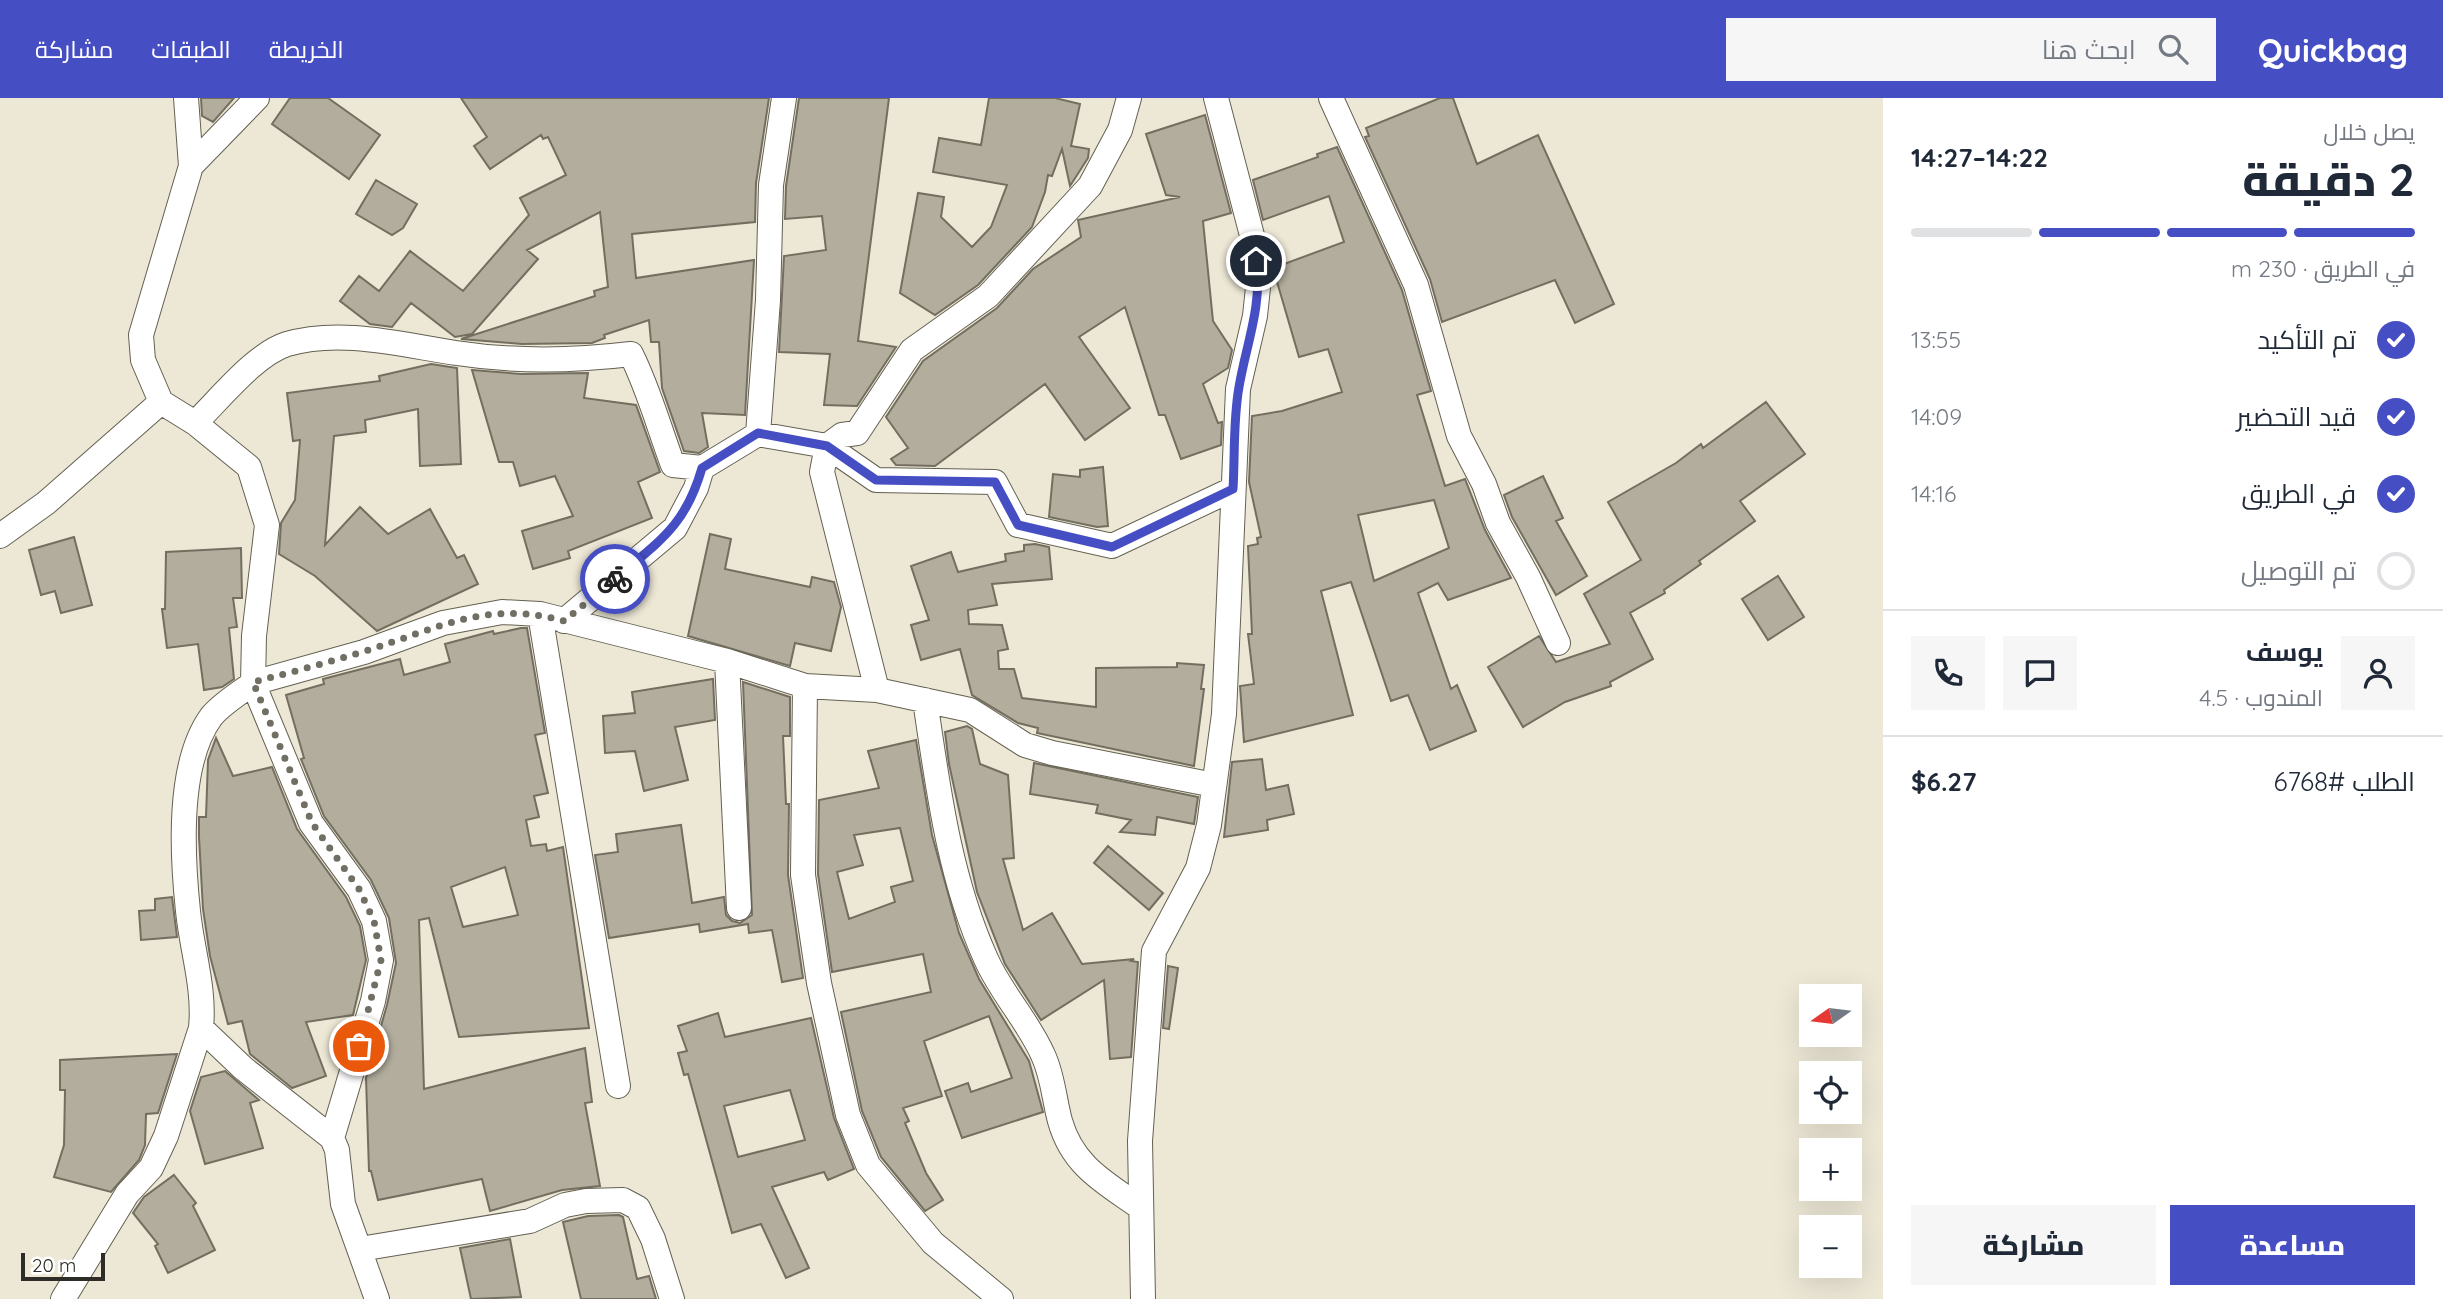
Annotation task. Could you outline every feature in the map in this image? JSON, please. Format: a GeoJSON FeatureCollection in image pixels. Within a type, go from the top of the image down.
{"type":"FeatureCollection","features":[{"type":"Feature","properties":{"kind":"street"},"geometry":{"type":"LineString","coordinates":[[186,98],[191,166],[141,335],[143,360],[162,402],[195,423],[249,467],[267,525],[254,636],[253,682],[312,823],[359,889],[374,921],[381,960],[373,1000],[332,1138]]}},
{"type":"Feature","properties":{"kind":"street"},"geometry":{"type":"LineString","coordinates":[[191,166],[257,98]]}},
{"type":"Feature","properties":{"kind":"street"},"geometry":{"type":"LineString","coordinates":[[758,433],[768,300],[771,185],[784,98]]}},
{"type":"Feature","properties":{"kind":"street"},"geometry":{"type":"LineString","coordinates":[[877,690],[822,472],[827,446],[842,435],[857,433],[912,350],[988,296],[1090,186],[1120,130],[1129,98]]}},
{"type":"Feature","properties":{"kind":"street"},"geometry":{"type":"LineString","coordinates":[[1143,1299],[1140,1141],[1154,951],[1198,867],[1214,785],[1224,714],[1238,389],[1255,316],[1259,278],[1254,243],[1216,98]]}},
{"type":"Feature","properties":{"kind":"street"},"geometry":{"type":"LineString","coordinates":[[1331,98],[1416,285],[1459,436],[1484,484],[1498,523],[1528,577],[1558,643]]}},
{"type":"Feature","properties":{"kind":"street"},"geometry":{"type":"LineString","coordinates":[[195,423],[262,358],[286,344],[330,338],[385,341],[457,353],[568,361],[631,354],[649,390],[652,411],[673,466],[702,468],[758,433],[827,446],[876,480],[995,482],[1018,525],[1112,547],[1233,489]]}},
{"type":"Feature","properties":{"kind":"street"},"geometry":{"type":"LineString","coordinates":[[0,536],[46,503],[162,402]]}},
{"type":"Feature","properties":{"kind":"street"},"geometry":{"type":"LineString","coordinates":[[564,621],[675,528],[696,488],[702,468]]}},
{"type":"Feature","properties":{"kind":"street"},"geometry":{"type":"LineString","coordinates":[[63,1299],[127,1194],[151,1168],[166,1136],[201,1028],[204,1004],[188,911],[185,800],[191,759],[212,716],[253,682],[364,652],[443,622],[502,612],[540,614],[727,661],[805,686],[877,690],[970,710],[1026,745],[1052,753],[1214,785]]}},
{"type":"Feature","properties":{"kind":"street"},"geometry":{"type":"LineString","coordinates":[[540,614],[618,1086]]}},
{"type":"Feature","properties":{"kind":"street"},"geometry":{"type":"LineString","coordinates":[[727,661],[739,908]]}},
{"type":"Feature","properties":{"kind":"street"},"geometry":{"type":"LineString","coordinates":[[805,686],[803,874],[819,983],[848,1115],[868,1165],[925,1233],[1001,1299]]}},
{"type":"Feature","properties":{"kind":"street"},"geometry":{"type":"LineString","coordinates":[[925,701],[939,794],[961,898],[986,960],[1042,1052],[1052,1075],[1061,1122],[1070,1146],[1084,1168],[1141,1208]]}},
{"type":"Feature","properties":{"kind":"street"},"geometry":{"type":"LineString","coordinates":[[201,1028],[243,1068],[332,1138],[337,1150],[343,1204],[377,1299]]}},
{"type":"Feature","properties":{"kind":"street"},"geometry":{"type":"LineString","coordinates":[[360,1250],[530,1222],[565,1205],[586,1201],[623,1200],[638,1208],[646,1223],[672,1299]]}},
{"type":"Feature","properties":{"kind":"building"},"geometry":{"type":"Polygon","coordinates":[[[201,98],[234,98],[213,122],[202,116],[201,98]]]}},
{"type":"Feature","properties":{"kind":"building"},"geometry":{"type":"Polygon","coordinates":[[[290,98],[328,98],[380,135],[349,179],[272,124],[290,98]]]}},
{"type":"Feature","properties":{"kind":"building"},"geometry":{"type":"Polygon","coordinates":[[[461,98],[769,98],[756,183],[755,222],[632,234],[636,278],[754,260],[745,415],[702,413],[708,447],[699,453],[684,451],[662,388],[659,342],[651,342],[649,320],[604,335],[605,338],[592,343],[522,344],[461,339],[595,296],[594,291],[608,287],[600,212],[527,250],[538,259],[472,334],[455,337],[411,303],[392,327],[370,324],[340,301],[359,276],[379,291],[410,251],[463,291],[529,215],[520,198],[566,175],[548,137],[543,139],[541,135],[490,169],[474,146],[487,137],[461,98]]]}},
{"type":"Feature","properties":{"kind":"building"},"geometry":{"type":"Polygon","coordinates":[[[799,98],[889,98],[858,341],[896,347],[857,406],[824,405],[830,354],[779,352],[784,256],[826,250],[822,216],[785,219],[786,186],[799,98]]]}},
{"type":"Feature","properties":{"kind":"building"},"geometry":{"type":"Polygon","coordinates":[[[989,98],[1055,98],[1080,104],[1071,146],[1089,149],[1088,158],[1070,186],[1062,149],[1052,176],[1048,175],[1045,192],[1032,227],[978,285],[935,315],[900,293],[918,193],[944,197],[941,217],[972,247],[991,227],[1007,185],[933,172],[939,138],[981,145],[989,98]]]}},
{"type":"Feature","properties":{"kind":"building"},"geometry":{"type":"Polygon","coordinates":[[[1440,98],[1453,98],[1477,164],[1538,135],[1614,304],[1575,323],[1555,280],[1442,322],[1430,279],[1365,137],[1369,136],[1366,128],[1440,98]]]}},
{"type":"Feature","properties":{"kind":"building"},"geometry":{"type":"Polygon","coordinates":[[[1205,115],[1231,213],[1203,221],[1213,321],[1232,350],[1228,368],[1203,384],[1218,423],[1222,422],[1221,445],[1181,459],[1165,415],[1159,415],[1125,307],[1079,337],[1130,408],[1085,440],[1045,384],[935,466],[896,465],[891,459],[908,448],[886,417],[923,361],[997,308],[1033,269],[1081,237],[1078,220],[1180,197],[1166,195],[1146,134],[1205,115]]]}},
{"type":"Feature","properties":{"kind":"building"},"geometry":{"type":"Polygon","coordinates":[[[1337,147],[1402,290],[1431,391],[1417,395],[1445,486],[1465,479],[1485,530],[1511,578],[1448,600],[1438,583],[1418,593],[1451,689],[1457,685],[1476,731],[1430,750],[1408,695],[1391,701],[1351,582],[1321,591],[1353,715],[1244,742],[1240,686],[1254,684],[1248,634],[1252,634],[1248,546],[1258,544],[1257,538],[1261,537],[1249,482],[1252,416],[1282,411],[1342,392],[1328,349],[1299,357],[1273,268],[1344,242],[1329,196],[1263,220],[1253,180],[1318,157],[1317,154],[1337,147]],[[1434,500],[1358,515],[1374,581],[1449,548],[1434,500]]]}},
{"type":"Feature","properties":{"kind":"building"},"geometry":{"type":"Polygon","coordinates":[[[376,180],[417,204],[403,228],[392,235],[356,214],[376,180]]]}},
{"type":"Feature","properties":{"kind":"building"},"geometry":{"type":"Polygon","coordinates":[[[431,364],[457,368],[461,464],[420,466],[418,409],[365,420],[366,432],[334,436],[325,545],[360,507],[388,534],[430,509],[457,558],[464,555],[478,584],[377,631],[315,576],[279,554],[281,523],[295,500],[300,440],[293,441],[287,393],[380,381],[379,376],[431,364]]]}},
{"type":"Feature","properties":{"kind":"building"},"geometry":{"type":"Polygon","coordinates":[[[472,370],[521,374],[588,373],[584,398],[636,405],[660,472],[638,482],[652,518],[568,551],[570,558],[533,569],[522,531],[573,516],[555,476],[520,486],[513,462],[499,462],[472,370]]]}},
{"type":"Feature","properties":{"kind":"building"},"geometry":{"type":"Polygon","coordinates":[[[1766,402],[1805,454],[1740,501],[1755,521],[1699,561],[1701,564],[1664,590],[1665,593],[1630,613],[1653,659],[1610,682],[1611,686],[1565,702],[1523,727],[1488,667],[1539,636],[1556,662],[1610,644],[1584,594],[1641,560],[1608,502],[1676,463],[1701,444],[1703,448],[1766,402]]]}},
{"type":"Feature","properties":{"kind":"building"},"geometry":{"type":"Polygon","coordinates":[[[1103,467],[1108,526],[1097,527],[1049,517],[1053,474],[1080,477],[1080,470],[1103,467]]]}},
{"type":"Feature","properties":{"kind":"building"},"geometry":{"type":"Polygon","coordinates":[[[1543,476],[1563,518],[1556,521],[1587,576],[1556,595],[1512,517],[1504,495],[1543,476]]]}},
{"type":"Feature","properties":{"kind":"building"},"geometry":{"type":"Polygon","coordinates":[[[710,534],[731,539],[725,569],[810,587],[812,577],[834,582],[841,607],[831,651],[795,643],[790,666],[688,636],[710,534]]]}},
{"type":"Feature","properties":{"kind":"building"},"geometry":{"type":"Polygon","coordinates":[[[74,537],[92,605],[61,613],[55,591],[41,595],[29,550],[74,537]]]}},
{"type":"Feature","properties":{"kind":"building"},"geometry":{"type":"Polygon","coordinates":[[[1024,545],[1049,547],[1052,579],[992,584],[997,605],[968,610],[969,624],[1002,625],[1008,649],[998,651],[999,669],[1014,669],[1022,698],[1096,707],[1096,668],[1177,667],[1177,663],[1204,665],[1201,689],[1204,689],[1194,766],[1037,733],[1038,728],[1018,723],[972,695],[960,649],[921,660],[911,625],[929,620],[911,566],[951,552],[958,572],[1006,561],[1005,554],[1024,551],[1024,545]]]}},
{"type":"Feature","properties":{"kind":"building"},"geometry":{"type":"Polygon","coordinates":[[[241,548],[242,598],[233,598],[237,627],[229,628],[234,679],[222,687],[204,690],[198,644],[167,648],[162,609],[165,609],[166,552],[241,548]]]}},
{"type":"Feature","properties":{"kind":"building"},"geometry":{"type":"Polygon","coordinates":[[[1778,576],[1804,617],[1768,640],[1742,599],[1778,576]]]}},
{"type":"Feature","properties":{"kind":"building"},"geometry":{"type":"Polygon","coordinates":[[[527,628],[545,733],[535,735],[548,793],[534,796],[539,817],[526,820],[531,846],[546,844],[547,851],[563,847],[589,1028],[459,1037],[429,918],[419,920],[424,1089],[585,1048],[592,1102],[585,1103],[600,1186],[562,1190],[490,1211],[482,1179],[378,1200],[369,1171],[366,1078],[396,963],[389,918],[371,880],[324,816],[301,759],[304,758],[286,695],[324,684],[323,679],[400,659],[404,675],[450,662],[445,644],[493,631],[494,634],[527,628]],[[505,867],[451,887],[463,927],[518,915],[505,867]]]}},
{"type":"Feature","properties":{"kind":"building"},"geometry":{"type":"Polygon","coordinates":[[[713,679],[715,720],[675,727],[688,780],[644,791],[635,751],[605,753],[603,716],[635,713],[632,692],[713,679]]]}},
{"type":"Feature","properties":{"kind":"building"},"geometry":{"type":"Polygon","coordinates":[[[743,682],[790,697],[790,736],[783,736],[786,804],[789,804],[788,875],[803,978],[782,982],[772,930],[749,933],[748,924],[700,932],[699,924],[609,938],[595,855],[618,852],[616,834],[681,825],[692,903],[724,897],[726,915],[732,921],[740,923],[752,915],[743,682]]]}},
{"type":"Feature","properties":{"kind":"building"},"geometry":{"type":"Polygon","coordinates":[[[967,726],[972,729],[980,764],[1008,775],[1014,858],[1003,859],[1023,930],[1052,913],[1082,964],[1134,959],[1131,961],[1138,962],[1131,1057],[1110,1059],[1104,980],[1041,1020],[1005,964],[977,892],[949,764],[945,732],[967,726]]]}},
{"type":"Feature","properties":{"kind":"building"},"geometry":{"type":"Polygon","coordinates":[[[216,738],[233,776],[272,767],[297,829],[346,897],[360,926],[366,960],[353,1015],[306,1022],[326,1076],[292,1088],[250,1054],[242,1021],[228,1024],[210,956],[203,909],[199,817],[206,817],[208,760],[216,738]]]}},
{"type":"Feature","properties":{"kind":"building"},"geometry":{"type":"Polygon","coordinates":[[[916,740],[932,835],[959,933],[979,979],[1029,1061],[1043,1112],[962,1138],[945,1091],[968,1083],[971,1092],[1012,1078],[989,1016],[924,1041],[942,1096],[903,1108],[909,1121],[905,1123],[926,1173],[943,1200],[925,1211],[881,1157],[862,1111],[841,1012],[931,992],[923,954],[832,972],[818,874],[819,800],[879,788],[868,751],[916,740]],[[900,828],[854,835],[863,865],[837,872],[849,919],[895,902],[891,887],[913,881],[900,828]]]}},
{"type":"Feature","properties":{"kind":"building"},"geometry":{"type":"Polygon","coordinates":[[[1262,759],[1266,790],[1288,785],[1294,814],[1267,820],[1268,830],[1224,837],[1232,762],[1262,759]]]}},
{"type":"Feature","properties":{"kind":"building"},"geometry":{"type":"Polygon","coordinates":[[[1034,763],[1198,797],[1194,824],[1157,817],[1155,835],[1120,832],[1131,820],[1096,813],[1098,805],[1030,794],[1034,763]]]}},
{"type":"Feature","properties":{"kind":"building"},"geometry":{"type":"Polygon","coordinates":[[[1108,846],[1163,893],[1149,910],[1094,863],[1108,846]]]}},
{"type":"Feature","properties":{"kind":"building"},"geometry":{"type":"Polygon","coordinates":[[[172,897],[177,937],[141,940],[139,911],[155,910],[155,899],[172,897]]]}},
{"type":"Feature","properties":{"kind":"building"},"geometry":{"type":"Polygon","coordinates":[[[1168,966],[1178,968],[1169,1029],[1163,1028],[1168,966]]]}},
{"type":"Feature","properties":{"kind":"building"},"geometry":{"type":"Polygon","coordinates":[[[718,1013],[725,1037],[811,1018],[834,1118],[854,1169],[828,1180],[824,1172],[772,1187],[809,1268],[786,1278],[761,1224],[732,1233],[688,1074],[684,1075],[678,1053],[687,1051],[678,1026],[718,1013]],[[790,1090],[724,1106],[738,1157],[805,1140],[790,1090]]]}},
{"type":"Feature","properties":{"kind":"building"},"geometry":{"type":"Polygon","coordinates":[[[177,1054],[158,1113],[146,1114],[145,1145],[139,1160],[111,1192],[54,1177],[64,1145],[65,1090],[60,1090],[60,1060],[177,1054]]]}},
{"type":"Feature","properties":{"kind":"building"},"geometry":{"type":"Polygon","coordinates":[[[225,1071],[259,1100],[250,1103],[263,1148],[205,1164],[190,1111],[201,1077],[225,1071]]]}},
{"type":"Feature","properties":{"kind":"building"},"geometry":{"type":"Polygon","coordinates":[[[174,1175],[196,1203],[193,1206],[215,1250],[168,1273],[155,1246],[158,1244],[133,1213],[144,1197],[174,1175]]]}},
{"type":"Feature","properties":{"kind":"building"},"geometry":{"type":"Polygon","coordinates":[[[588,1216],[623,1217],[637,1279],[649,1276],[656,1299],[581,1299],[563,1222],[588,1216]]]}},
{"type":"Feature","properties":{"kind":"building"},"geometry":{"type":"Polygon","coordinates":[[[510,1239],[521,1297],[471,1299],[460,1248],[510,1239]]]}},
{"type":"Feature","properties":{"kind":"way so far"},"geometry":{"type":"LineString","coordinates":[[359,1046],[373,1000],[381,960],[374,921],[359,889],[312,823],[253,682],[364,652],[443,622],[474,619],[502,612],[540,614],[564,621],[615,579]]}},
{"type":"Feature","properties":{"kind":"route"},"geometry":{"type":"LineString","coordinates":[[615,579],[675,528],[696,488],[702,468],[758,433],[827,446],[876,480],[995,482],[1018,525],[1112,547],[1233,489],[1238,389],[1255,316],[1259,278],[1256,261]]}}]}
